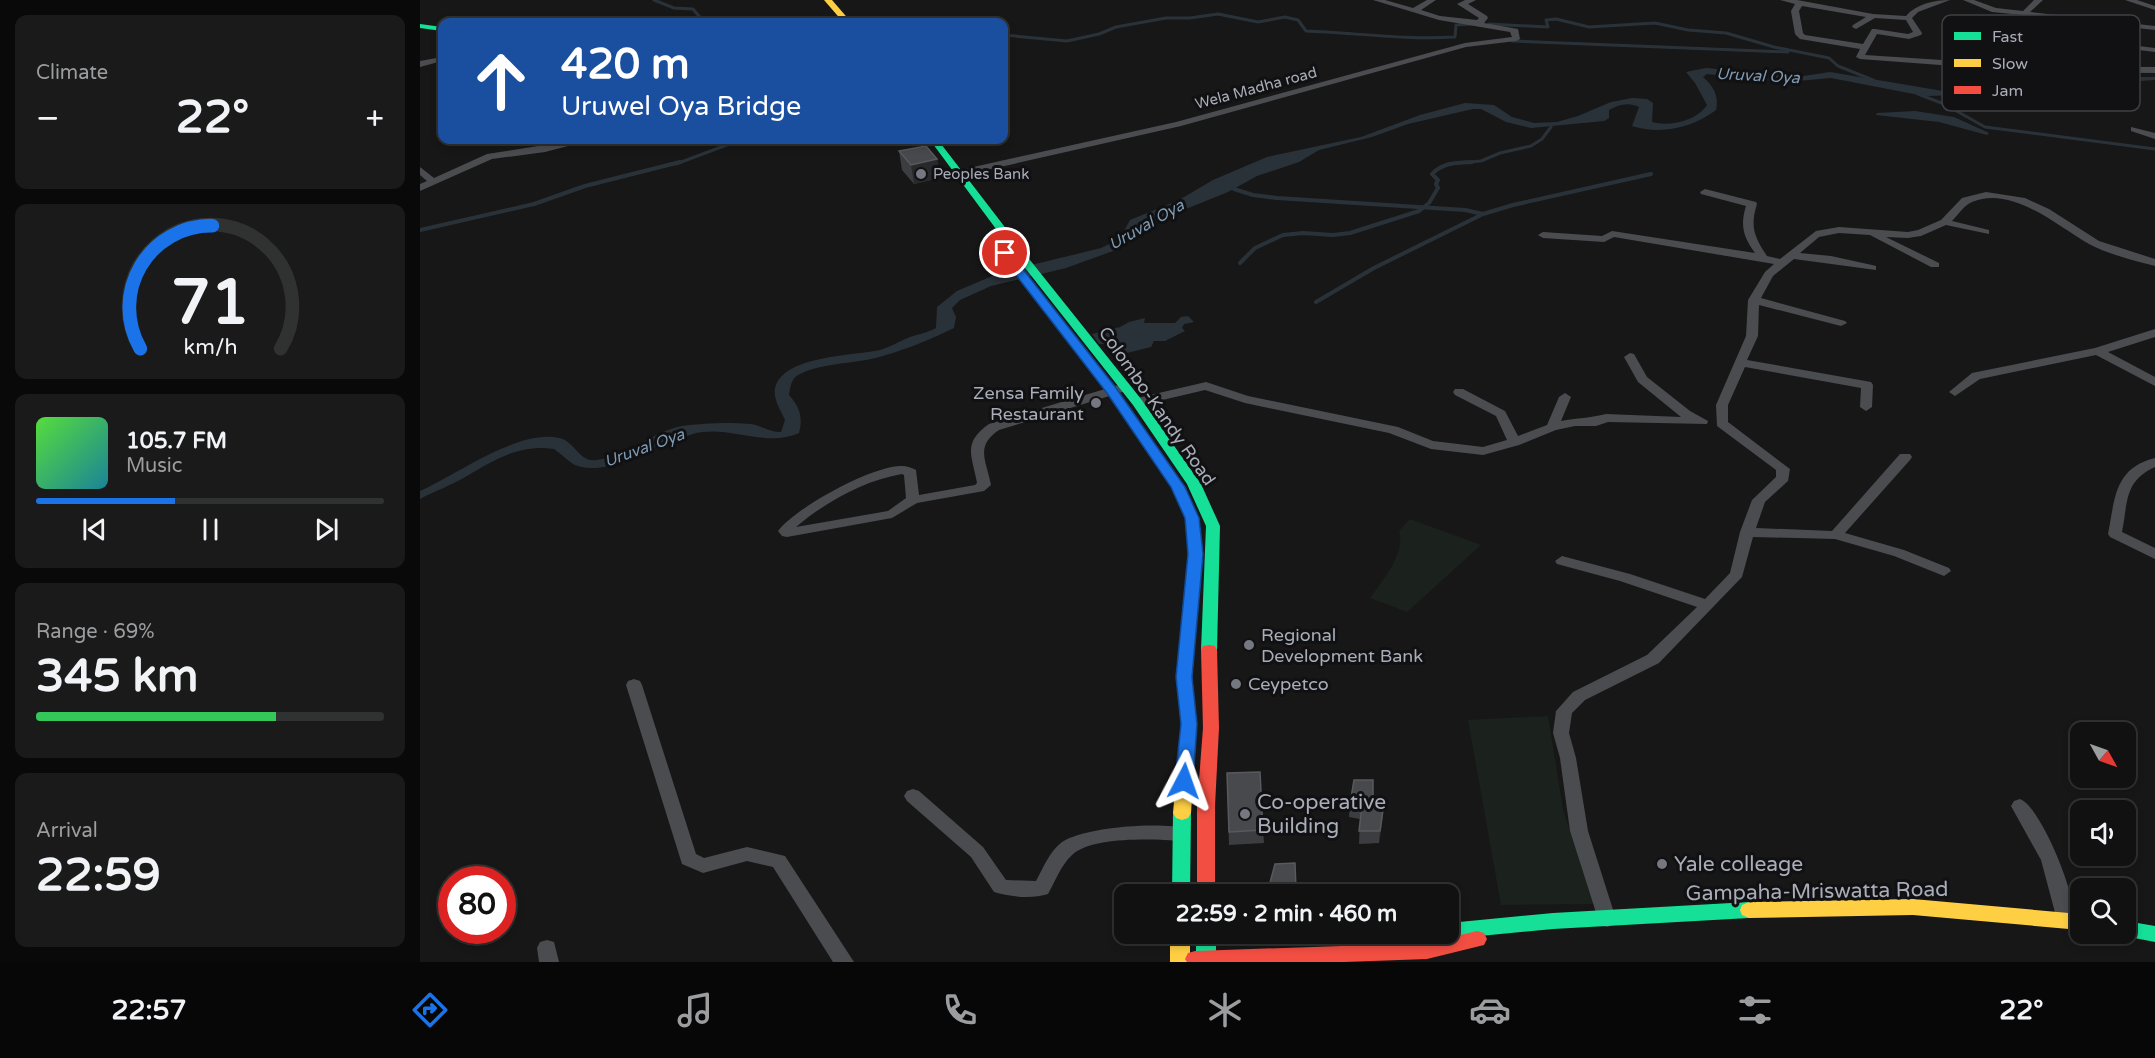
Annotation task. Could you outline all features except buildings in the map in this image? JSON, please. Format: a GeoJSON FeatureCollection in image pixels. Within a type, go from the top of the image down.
{"type":"FeatureCollection","features":[{"type":"Feature","properties":{"kind":"main road"},"geometry":{"type":"LineString","coordinates":[[818,0],[833,18]]}},
{"type":"Feature","properties":{"kind":"main road"},"geometry":{"type":"LineString","coordinates":[[828,0],[844,18]]}},
{"type":"Feature","properties":{"kind":"main road"},"geometry":{"type":"LineString","coordinates":[[420,26],[438,28]]}},
{"type":"Feature","properties":{"kind":"main road"},"geometry":{"type":"LineString","coordinates":[[925,144],[973,197]]}},
{"type":"Feature","properties":{"kind":"main road"},"geometry":{"type":"LineString","coordinates":[[937,144],[960,173],[973,197]]}},
{"type":"Feature","properties":{"kind":"main road","name":"Colombo-Kandy Road"},"geometry":{"type":"LineString","coordinates":[[973,197],[1031,279],[1118,393],[1137,402],[1194,484],[1213,526],[1208,676],[1211,728],[1206,824],[1206,884]]}},
{"type":"Feature","properties":{"kind":"main road","name":"Colombo-Kandy Road"},"geometry":{"type":"LineString","coordinates":[[1171,477],[1192,518],[1196,554],[1184,677],[1189,724],[1181,834],[1181,884]]}},
{"type":"Feature","properties":{"kind":"main road"},"geometry":{"type":"LineString","coordinates":[[1184,677],[1208,676]]}},
{"type":"Feature","properties":{"kind":"main road","name":"Gampaha-Mriswatta Road"},"geometry":{"type":"LineString","coordinates":[[1459,930],[1554,921],[1723,911],[1913,907],[2070,921]]}},
{"type":"Feature","properties":{"kind":"main road","name":"Gampaha-Mriswatta Road"},"geometry":{"type":"LineString","coordinates":[[1180,961],[1427,951],[1554,921]]}},
{"type":"Feature","properties":{"kind":"main road"},"geometry":{"type":"LineString","coordinates":[[2136,931],[2155,934]]}},
{"type":"Feature","properties":{"kind":"main road"},"geometry":{"type":"LineString","coordinates":[[1180,944],[1180,961]]}},
{"type":"Feature","properties":{"kind":"main road"},"geometry":{"type":"LineString","coordinates":[[1206,944],[1206,960]]}},
{"type":"Feature","properties":{"kind":"street"},"geometry":{"type":"LineString","coordinates":[[1377,0],[1439,18],[1480,24],[1484,18],[1481,14],[1461,4],[1472,0]]}},
{"type":"Feature","properties":{"kind":"street"},"geometry":{"type":"LineString","coordinates":[[1414,11],[1432,0]]}},
{"type":"Feature","properties":{"kind":"street"},"geometry":{"type":"LineString","coordinates":[[1784,0],[1873,16],[1908,18]]}},
{"type":"Feature","properties":{"kind":"street"},"geometry":{"type":"LineString","coordinates":[[1908,18],[1915,10],[1946,0]]}},
{"type":"Feature","properties":{"kind":"street"},"geometry":{"type":"LineString","coordinates":[[1966,0],[1995,10],[2036,15]]}},
{"type":"Feature","properties":{"kind":"street"},"geometry":{"type":"LineString","coordinates":[[2129,0],[2155,8]]}},
{"type":"Feature","properties":{"kind":"street"},"geometry":{"type":"LineString","coordinates":[[2027,14],[2038,1]]}},
{"type":"Feature","properties":{"kind":"street"},"geometry":{"type":"LineString","coordinates":[[1800,3],[1795,11],[1799,33],[1803,37],[1865,48]]}},
{"type":"Feature","properties":{"kind":"street"},"geometry":{"type":"LineString","coordinates":[[1873,16],[1856,27],[1909,37],[1918,33],[1908,18]]}},
{"type":"Feature","properties":{"kind":"street","name":"Wela Madha road"},"geometry":{"type":"LineString","coordinates":[[960,173],[1178,124],[1465,45],[1516,39],[1515,31],[1511,29],[1480,24]]}},
{"type":"Feature","properties":{"kind":"street"},"geometry":{"type":"LineString","coordinates":[[2140,26],[2155,28]]}},
{"type":"Feature","properties":{"kind":"street"},"geometry":{"type":"LineString","coordinates":[[1875,31],[1860,57],[1942,63]]}},
{"type":"Feature","properties":{"kind":"street"},"geometry":{"type":"LineString","coordinates":[[2140,48],[2155,50]]}},
{"type":"Feature","properties":{"kind":"street"},"geometry":{"type":"LineString","coordinates":[[420,64],[438,60]]}},
{"type":"Feature","properties":{"kind":"street"},"geometry":{"type":"LineString","coordinates":[[2140,70],[2155,70]]}},
{"type":"Feature","properties":{"kind":"street"},"geometry":{"type":"LineString","coordinates":[[2134,129],[2155,136]]}},
{"type":"Feature","properties":{"kind":"street"},"geometry":{"type":"LineString","coordinates":[[420,188],[490,156],[568,144]]}},
{"type":"Feature","properties":{"kind":"street"},"geometry":{"type":"LineString","coordinates":[[420,170],[433,182]]}},
{"type":"Feature","properties":{"kind":"street"},"geometry":{"type":"LineString","coordinates":[[1705,192],[1752,204],[1746,220],[1747,236],[1763,258]]}},
{"type":"Feature","properties":{"kind":"street"},"geometry":{"type":"LineString","coordinates":[[1722,423],[1722,405],[1752,336],[1754,300],[1769,274],[1816,234],[1839,230],[1908,235],[1921,233],[1945,222],[1966,200],[1986,195],[2021,200],[2045,211],[2094,243],[2155,263]]}},
{"type":"Feature","properties":{"kind":"street"},"geometry":{"type":"LineString","coordinates":[[1945,222],[1985,232]]}},
{"type":"Feature","properties":{"kind":"street"},"geometry":{"type":"LineString","coordinates":[[1868,232],[1935,265]]}},
{"type":"Feature","properties":{"kind":"street"},"geometry":{"type":"LineString","coordinates":[[1543,235],[1604,238],[1612,234],[1763,258],[1831,259],[1872,268]]}},
{"type":"Feature","properties":{"kind":"street"},"geometry":{"type":"LineString","coordinates":[[1754,300],[1841,323]]}},
{"type":"Feature","properties":{"kind":"street"},"geometry":{"type":"LineString","coordinates":[[1955,392],[1976,376],[2098,351],[2155,333]]}},
{"type":"Feature","properties":{"kind":"street"},"geometry":{"type":"LineString","coordinates":[[2098,351],[2155,382]]}},
{"type":"Feature","properties":{"kind":"street"},"geometry":{"type":"LineString","coordinates":[[1630,357],[1642,379],[1686,414],[1702,421]]}},
{"type":"Feature","properties":{"kind":"street"},"geometry":{"type":"LineString","coordinates":[[1742,363],[1867,385],[1866,407]]}},
{"type":"Feature","properties":{"kind":"street"},"geometry":{"type":"LineString","coordinates":[[1137,402],[1206,386],[1245,399],[1393,430],[1431,445],[1482,451],[1514,442],[1552,427],[1575,422],[1596,422],[1606,418],[1722,423],[1783,469],[1783,478],[1759,500],[1747,532],[1737,574],[1653,659],[1579,696],[1564,711],[1562,733],[1579,831],[1607,919]]}},
{"type":"Feature","properties":{"kind":"street"},"geometry":{"type":"LineString","coordinates":[[1459,392],[1501,414],[1514,442]]}},
{"type":"Feature","properties":{"kind":"street"},"geometry":{"type":"LineString","coordinates":[[913,500],[911,473],[901,470],[855,486],[832,498],[789,524],[785,531],[787,533],[892,514],[913,500],[979,488],[984,485],[976,448],[981,436],[994,427],[1118,393]]}},
{"type":"Feature","properties":{"kind":"street"},"geometry":{"type":"LineString","coordinates":[[1552,427],[1565,397]]}},
{"type":"Feature","properties":{"kind":"street"},"geometry":{"type":"LineString","coordinates":[[1836,535],[1905,457]]}},
{"type":"Feature","properties":{"kind":"street"},"geometry":{"type":"LineString","coordinates":[[2155,462],[2135,471],[2124,487],[2115,534],[2155,554]]}},
{"type":"Feature","properties":{"kind":"street"},"geometry":{"type":"LineString","coordinates":[[1747,532],[1836,535],[1899,553],[1944,571]]}},
{"type":"Feature","properties":{"kind":"street"},"geometry":{"type":"LineString","coordinates":[[1562,561],[1625,577],[1708,605]]}},
{"type":"Feature","properties":{"kind":"street"},"geometry":{"type":"LineString","coordinates":[[634,685],[688,859],[703,866],[747,854],[779,861],[844,962]]}},
{"type":"Feature","properties":{"kind":"street"},"geometry":{"type":"LineString","coordinates":[[913,796],[977,852],[1001,887],[1041,889],[1067,847],[1087,839],[1151,831],[1181,834]]}},
{"type":"Feature","properties":{"kind":"street"},"geometry":{"type":"LineString","coordinates":[[2020,806],[2043,840],[2070,913]]}},
{"type":"Feature","properties":{"kind":"shaded area"},"geometry":{"type":"Polygon","coordinates":[[[1410,519],[1481,545],[1407,612],[1370,598],[1392,567],[1399,549],[1399,531],[1410,519]]]}},
{"type":"Feature","properties":{"kind":"shaded area"},"geometry":{"type":"Polygon","coordinates":[[[1548,716],[1563,809],[1593,904],[1501,905],[1468,720],[1548,716]]]}},
{"type":"Feature","properties":{"kind":"water"},"geometry":{"type":"Polygon","coordinates":[[[1706,68],[1797,77],[1830,72],[1942,91],[1942,96],[1924,96],[1831,78],[1786,82],[1707,74],[1703,77],[1715,92],[1716,110],[1687,125],[1665,130],[1632,126],[1639,107],[1628,104],[1609,110],[1609,118],[1604,121],[1531,128],[1506,122],[1481,109],[1408,124],[1372,137],[1319,150],[1299,162],[1257,176],[1228,192],[1156,221],[1140,236],[1113,251],[1066,268],[991,286],[960,300],[952,308],[956,317],[954,328],[923,342],[877,358],[823,366],[798,375],[792,381],[789,395],[800,413],[799,433],[775,438],[715,431],[691,434],[658,445],[629,460],[593,468],[573,464],[554,449],[530,449],[497,459],[420,499],[420,491],[488,455],[525,440],[543,437],[559,438],[569,443],[586,458],[597,460],[621,453],[666,431],[690,425],[742,423],[781,432],[785,420],[776,401],[775,389],[780,378],[791,369],[820,359],[880,350],[933,330],[936,328],[937,307],[957,291],[999,273],[1101,248],[1120,239],[1130,220],[1179,200],[1213,180],[1267,157],[1361,137],[1420,115],[1465,103],[1494,105],[1512,117],[1534,123],[1557,122],[1611,102],[1632,98],[1647,99],[1653,103],[1652,122],[1674,123],[1690,119],[1707,105],[1686,72],[1706,68]]]}},
{"type":"Feature","properties":{"kind":"water"},"geometry":{"type":"Polygon","coordinates":[[[2140,77],[2155,77],[2155,80],[2140,81],[2140,77]]]}},
{"type":"Feature","properties":{"kind":"water"},"geometry":{"type":"Polygon","coordinates":[[[1915,111],[1954,117],[1989,133],[1987,135],[1939,122],[1876,115],[1877,113],[1915,111]]]}},
{"type":"Feature","properties":{"kind":"water"},"geometry":{"type":"Polygon","coordinates":[[[1188,316],[1194,322],[1184,324],[1182,328],[1185,331],[1165,341],[1154,341],[1151,347],[1123,354],[1118,344],[1099,344],[1092,334],[1145,318],[1144,323],[1175,323],[1181,317],[1188,316]]]}},
{"type":"Feature","properties":{"kind":"waterway","name":"Uruval Oya"},"geometry":{"type":"LineString","coordinates":[[654,0],[674,8],[693,9],[701,18]]}},
{"type":"Feature","properties":{"kind":"waterway","name":"Uruval Oya"},"geometry":{"type":"LineString","coordinates":[[1008,35],[1067,41],[1099,34],[1116,27],[1166,18],[1190,18],[1218,14],[1258,22],[1285,17],[1298,20],[1306,31],[1399,37],[1455,37],[1456,25],[1471,24]]}},
{"type":"Feature","properties":{"kind":"waterway","name":"Uruval Oya"},"geometry":{"type":"LineString","coordinates":[[1489,24],[1548,27],[1546,20],[1556,19],[1589,27],[1655,23],[1688,30],[1726,33],[1774,47],[1829,58],[1838,66],[1873,80]]}},
{"type":"Feature","properties":{"kind":"waterway"},"geometry":{"type":"LineString","coordinates":[[1512,41],[1788,52]]}},
{"type":"Feature","properties":{"kind":"waterway","name":"Uruval Oya"},"geometry":{"type":"LineString","coordinates":[[1918,94],[1942,103]]}},
{"type":"Feature","properties":{"kind":"waterway","name":"Uruval Oya"},"geometry":{"type":"LineString","coordinates":[[1956,111],[1985,127],[2155,149]]}},
{"type":"Feature","properties":{"kind":"waterway"},"geometry":{"type":"LineString","coordinates":[[1467,162],[1481,161],[1500,153],[1531,146],[1542,139],[1551,127]]}},
{"type":"Feature","properties":{"kind":"waterway"},"geometry":{"type":"LineString","coordinates":[[676,164],[729,144]]}},
{"type":"Feature","properties":{"kind":"waterway"},"geometry":{"type":"LineString","coordinates":[[420,230],[534,204],[585,186],[680,162]]}},
{"type":"Feature","properties":{"kind":"waterway"},"geometry":{"type":"LineString","coordinates":[[1453,164],[1467,162]]}},
{"type":"Feature","properties":{"kind":"waterway"},"geometry":{"type":"LineString","coordinates":[[1453,164],[1467,162]]}},
{"type":"Feature","properties":{"kind":"waterway"},"geometry":{"type":"LineString","coordinates":[[1467,162],[1472,162]]}},
{"type":"Feature","properties":{"kind":"waterway"},"geometry":{"type":"LineString","coordinates":[[1424,207],[1438,188],[1436,184],[1438,180],[1432,174],[1446,165],[1453,164]]}},
{"type":"Feature","properties":{"kind":"waterway"},"geometry":{"type":"LineString","coordinates":[[1483,214],[1513,205],[1651,174]]}},
{"type":"Feature","properties":{"kind":"waterway"},"geometry":{"type":"LineString","coordinates":[[1234,189],[1253,195],[1277,198],[1424,207]]}},
{"type":"Feature","properties":{"kind":"waterway"},"geometry":{"type":"LineString","coordinates":[[1240,263],[1255,248],[1283,235],[1350,233],[1419,211],[1424,207]]}},
{"type":"Feature","properties":{"kind":"waterway"},"geometry":{"type":"LineString","coordinates":[[1424,207],[1465,210],[1483,214]]}},
{"type":"Feature","properties":{"kind":"waterway"},"geometry":{"type":"LineString","coordinates":[[1316,302],[1374,268],[1483,214]]}},
{"type":"Feature","properties":{"kind":"traffic: fast"},"geometry":{"type":"LineString","coordinates":[[420,26],[438,28]]}},
{"type":"Feature","properties":{"kind":"traffic: fast"},"geometry":{"type":"LineString","coordinates":[[937,144],[1026,262],[1137,402],[1194,484],[1213,526],[1209,650]]}},
{"type":"Feature","properties":{"kind":"traffic: fast"},"geometry":{"type":"LineString","coordinates":[[1181,884],[1182,813]]}},
{"type":"Feature","properties":{"kind":"traffic: fast"},"geometry":{"type":"LineString","coordinates":[[1459,930],[1553,921],[1749,910]]}},
{"type":"Feature","properties":{"kind":"traffic: fast"},"geometry":{"type":"LineString","coordinates":[[2136,931],[2155,934]]}},
{"type":"Feature","properties":{"kind":"traffic: fast"},"geometry":{"type":"LineString","coordinates":[[1206,944],[1206,962]]}},
{"type":"Feature","properties":{"kind":"traffic: slow"},"geometry":{"type":"LineString","coordinates":[[828,0],[844,18]]}},
{"type":"Feature","properties":{"kind":"traffic: slow"},"geometry":{"type":"LineString","coordinates":[[1180,492],[1192,518],[1196,554],[1184,677],[1189,724],[1182,813]]}},
{"type":"Feature","properties":{"kind":"traffic: slow"},"geometry":{"type":"LineString","coordinates":[[1749,910],[1913,907],[2070,921]]}},
{"type":"Feature","properties":{"kind":"traffic: slow"},"geometry":{"type":"LineString","coordinates":[[1180,944],[1180,962]]}},
{"type":"Feature","properties":{"kind":"traffic: jam"},"geometry":{"type":"LineString","coordinates":[[1206,884],[1206,806],[1211,728],[1209,650]]}},
{"type":"Feature","properties":{"kind":"traffic: jam"},"geometry":{"type":"LineString","coordinates":[[1195,959],[1427,951],[1477,939]]}},
{"type":"Feature","properties":{"kind":"place","name":"Peoples Bank"},"geometry":{"type":"Point","coordinates":[921,174]}},
{"type":"Feature","properties":{"kind":"place","name":"Zensa Family Restaurant"},"geometry":{"type":"Point","coordinates":[1096,403]}},
{"type":"Feature","properties":{"kind":"place","name":"Regional Development Bank"},"geometry":{"type":"Point","coordinates":[1249,645]}},
{"type":"Feature","properties":{"kind":"place","name":"Ceypetco"},"geometry":{"type":"Point","coordinates":[1236,684]}},
{"type":"Feature","properties":{"kind":"place","name":"Co-operative Building"},"geometry":{"type":"Point","coordinates":[1245,814]}},
{"type":"Feature","properties":{"kind":"place","name":"Yale colleage"},"geometry":{"type":"Point","coordinates":[1662,864]}},
{"type":"Feature","properties":{"kind":"route"},"geometry":{"type":"LineString","coordinates":[[1005,253],[1024,281],[1111,391],[1178,487],[1192,518],[1196,554],[1184,677],[1189,724],[1184,781]]}}]}
